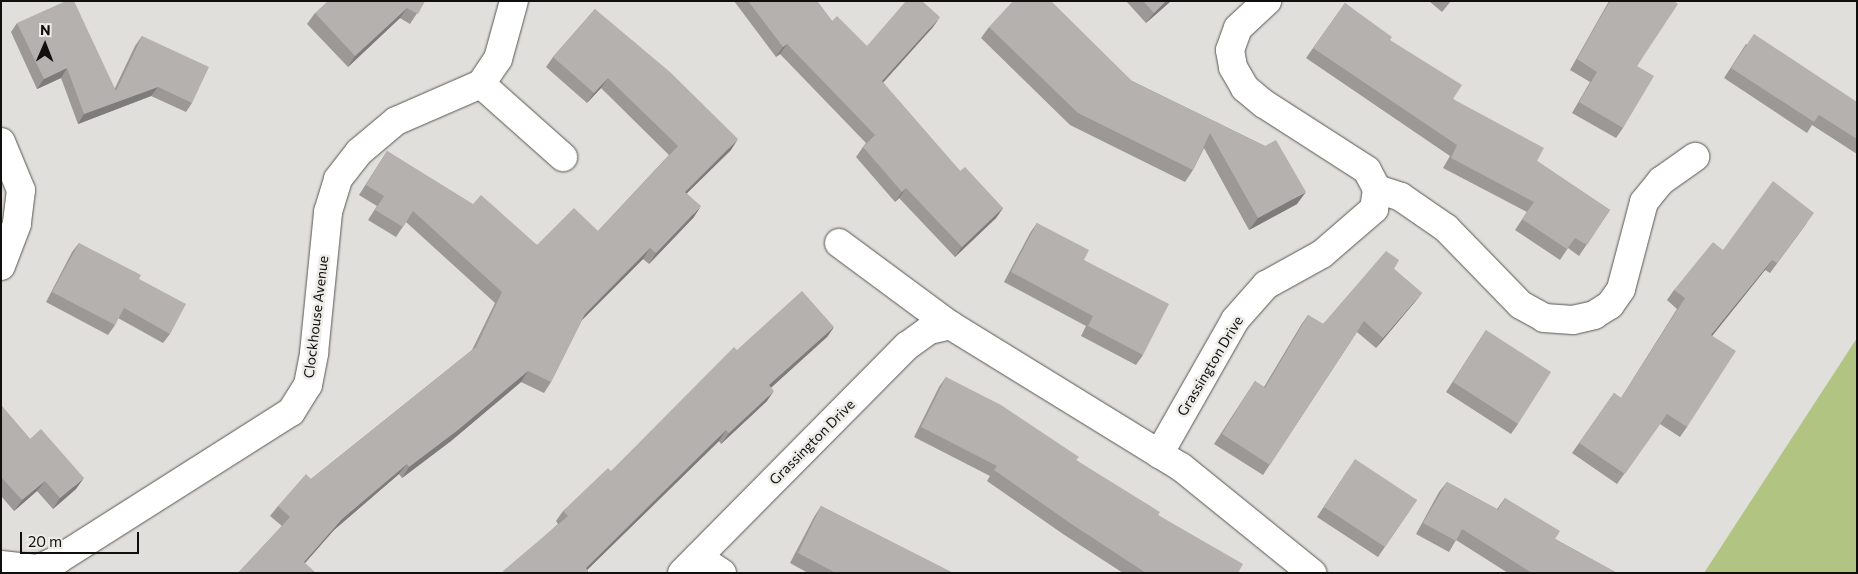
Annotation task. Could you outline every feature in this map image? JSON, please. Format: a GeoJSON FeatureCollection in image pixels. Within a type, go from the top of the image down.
{"type":"FeatureCollection","features":[{"type":"Feature","properties":{"kind":"street"},"geometry":{"type":"LineString","coordinates":[[514,1],[498,60],[481,84],[563,157]]}},
{"type":"Feature","properties":{"kind":"street"},"geometry":{"type":"LineString","coordinates":[[1267,1],[1238,28],[1230,50],[1233,67],[1245,88],[1367,170],[1377,189],[1401,197],[1446,228],[1521,305],[1544,318],[1573,320],[1594,316],[1610,305],[1628,267],[1644,202],[1661,181],[1695,157]]}},
{"type":"Feature","properties":{"kind":"street","name":"Clockhouse Avenue"},"geometry":{"type":"LineString","coordinates":[[1,565],[38,569],[59,559],[291,412],[308,384],[314,353],[328,212],[338,179],[359,152],[396,121],[481,84]]}},
{"type":"Feature","properties":{"kind":"street"},"geometry":{"type":"LineString","coordinates":[[1,142],[22,190],[16,224],[1,266]]}},
{"type":"Feature","properties":{"kind":"street","name":"Grassington Drive"},"geometry":{"type":"LineString","coordinates":[[1159,454],[1235,320],[1266,284],[1353,231],[1374,209],[1377,189]]}},
{"type":"Feature","properties":{"kind":"street"},"geometry":{"type":"LineString","coordinates":[[839,243],[950,326],[1159,454],[1312,573]]}},
{"type":"Feature","properties":{"kind":"street","name":"Grassington Drive"},"geometry":{"type":"LineString","coordinates":[[690,565],[907,346],[930,330],[950,326]]}},
{"type":"Feature","properties":{"kind":"street"},"geometry":{"type":"LineString","coordinates":[[690,565],[722,573]]}},
{"type":"Feature","properties":{"kind":"green space"},"geometry":{"type":"Polygon","coordinates":[[[1857,338],[1857,573],[1704,573],[1857,338]]]}},
{"type":"Feature","properties":{"kind":"building"},"geometry":{"type":"Polygon","coordinates":[[[66,1],[74,1],[116,91],[142,36],[209,67],[192,103],[158,87],[84,114],[67,68],[44,79],[17,23],[66,1]]]}},
{"type":"Feature","properties":{"kind":"building"},"geometry":{"type":"Polygon","coordinates":[[[328,1],[425,1],[418,14],[407,8],[355,56],[315,13],[328,1]]]}},
{"type":"Feature","properties":{"kind":"building"},"geometry":{"type":"Polygon","coordinates":[[[748,1],[817,1],[832,21],[837,16],[867,46],[906,1],[922,1],[940,17],[882,81],[960,171],[965,167],[1003,208],[962,247],[906,188],[902,192],[863,147],[875,135],[787,44],[783,47],[748,1]]]}},
{"type":"Feature","properties":{"kind":"building"},"geometry":{"type":"Polygon","coordinates":[[[1013,1],[1051,1],[1132,81],[1265,146],[1276,140],[1306,192],[1258,218],[1210,133],[1193,170],[1078,113],[989,27],[1013,1]]]}},
{"type":"Feature","properties":{"kind":"building"},"geometry":{"type":"Polygon","coordinates":[[[1143,1],[1166,1],[1154,13],[1143,1]]]}},
{"type":"Feature","properties":{"kind":"building"},"geometry":{"type":"Polygon","coordinates":[[[1610,1],[1674,1],[1678,4],[1637,66],[1654,76],[1623,128],[1579,102],[1597,72],[1577,59],[1610,1]]]}},
{"type":"Feature","properties":{"kind":"building"},"geometry":{"type":"Polygon","coordinates":[[[1345,3],[1392,37],[1390,40],[1462,85],[1453,99],[1544,148],[1537,161],[1610,210],[1587,245],[1575,238],[1567,249],[1522,219],[1534,202],[1451,158],[1457,145],[1313,48],[1345,3]]]}},
{"type":"Feature","properties":{"kind":"building"},"geometry":{"type":"Polygon","coordinates":[[[595,9],[670,72],[738,139],[685,192],[701,206],[656,253],[650,248],[585,314],[551,382],[528,371],[458,430],[409,467],[407,464],[342,519],[304,562],[316,573],[238,573],[290,517],[278,506],[306,474],[311,479],[476,347],[502,292],[413,211],[403,227],[375,210],[384,196],[366,185],[387,151],[473,204],[481,195],[537,245],[574,208],[598,231],[678,146],[608,78],[594,93],[553,57],[595,9]]]}},
{"type":"Feature","properties":{"kind":"building"},"geometry":{"type":"Polygon","coordinates":[[[1754,34],[1857,102],[1857,139],[1819,115],[1814,122],[1731,68],[1754,34]]]}},
{"type":"Feature","properties":{"kind":"building"},"geometry":{"type":"Polygon","coordinates":[[[1773,181],[1814,213],[1777,263],[1772,260],[1711,335],[1736,351],[1687,427],[1667,414],[1625,474],[1579,443],[1614,393],[1621,398],[1685,298],[1674,290],[1713,242],[1723,250],[1773,181]]]}},
{"type":"Feature","properties":{"kind":"building"},"geometry":{"type":"Polygon","coordinates":[[[1037,223],[1089,250],[1084,260],[1169,304],[1143,355],[1088,326],[1093,316],[1011,272],[1037,223]]]}},
{"type":"Feature","properties":{"kind":"building"},"geometry":{"type":"Polygon","coordinates":[[[79,243],[141,275],[139,279],[186,304],[170,334],[124,308],[115,325],[52,292],[79,243]]]}},
{"type":"Feature","properties":{"kind":"building"},"geometry":{"type":"Polygon","coordinates":[[[1386,251],[1399,260],[1394,269],[1422,293],[1383,338],[1364,321],[1270,465],[1222,434],[1255,381],[1265,388],[1308,315],[1323,324],[1386,251]]]}},
{"type":"Feature","properties":{"kind":"building"},"geometry":{"type":"Polygon","coordinates":[[[802,291],[834,327],[769,385],[774,391],[729,433],[726,430],[586,568],[588,571],[586,573],[504,573],[503,571],[568,516],[563,511],[608,468],[611,471],[734,347],[737,350],[802,291]]]}},
{"type":"Feature","properties":{"kind":"building"},"geometry":{"type":"Polygon","coordinates":[[[1486,330],[1551,372],[1518,424],[1453,382],[1486,330]]]}},
{"type":"Feature","properties":{"kind":"building"},"geometry":{"type":"Polygon","coordinates":[[[946,377],[1001,405],[1079,457],[1076,460],[1160,512],[1158,515],[1243,564],[1238,573],[1146,573],[994,470],[997,466],[921,427],[946,377]]]}},
{"type":"Feature","properties":{"kind":"building"},"geometry":{"type":"Polygon","coordinates":[[[1,405],[30,439],[41,429],[84,478],[60,498],[45,481],[22,500],[1,477],[1,405]]]}},
{"type":"Feature","properties":{"kind":"building"},"geometry":{"type":"Polygon","coordinates":[[[1355,459],[1417,500],[1385,547],[1324,507],[1355,459]]]}},
{"type":"Feature","properties":{"kind":"building"},"geometry":{"type":"Polygon","coordinates":[[[1447,482],[1498,510],[1505,498],[1560,531],[1555,539],[1617,573],[1532,573],[1462,529],[1456,541],[1423,523],[1447,482]]]}},
{"type":"Feature","properties":{"kind":"building"},"geometry":{"type":"Polygon","coordinates":[[[821,506],[953,573],[836,573],[798,553],[821,506]]]}}]}
